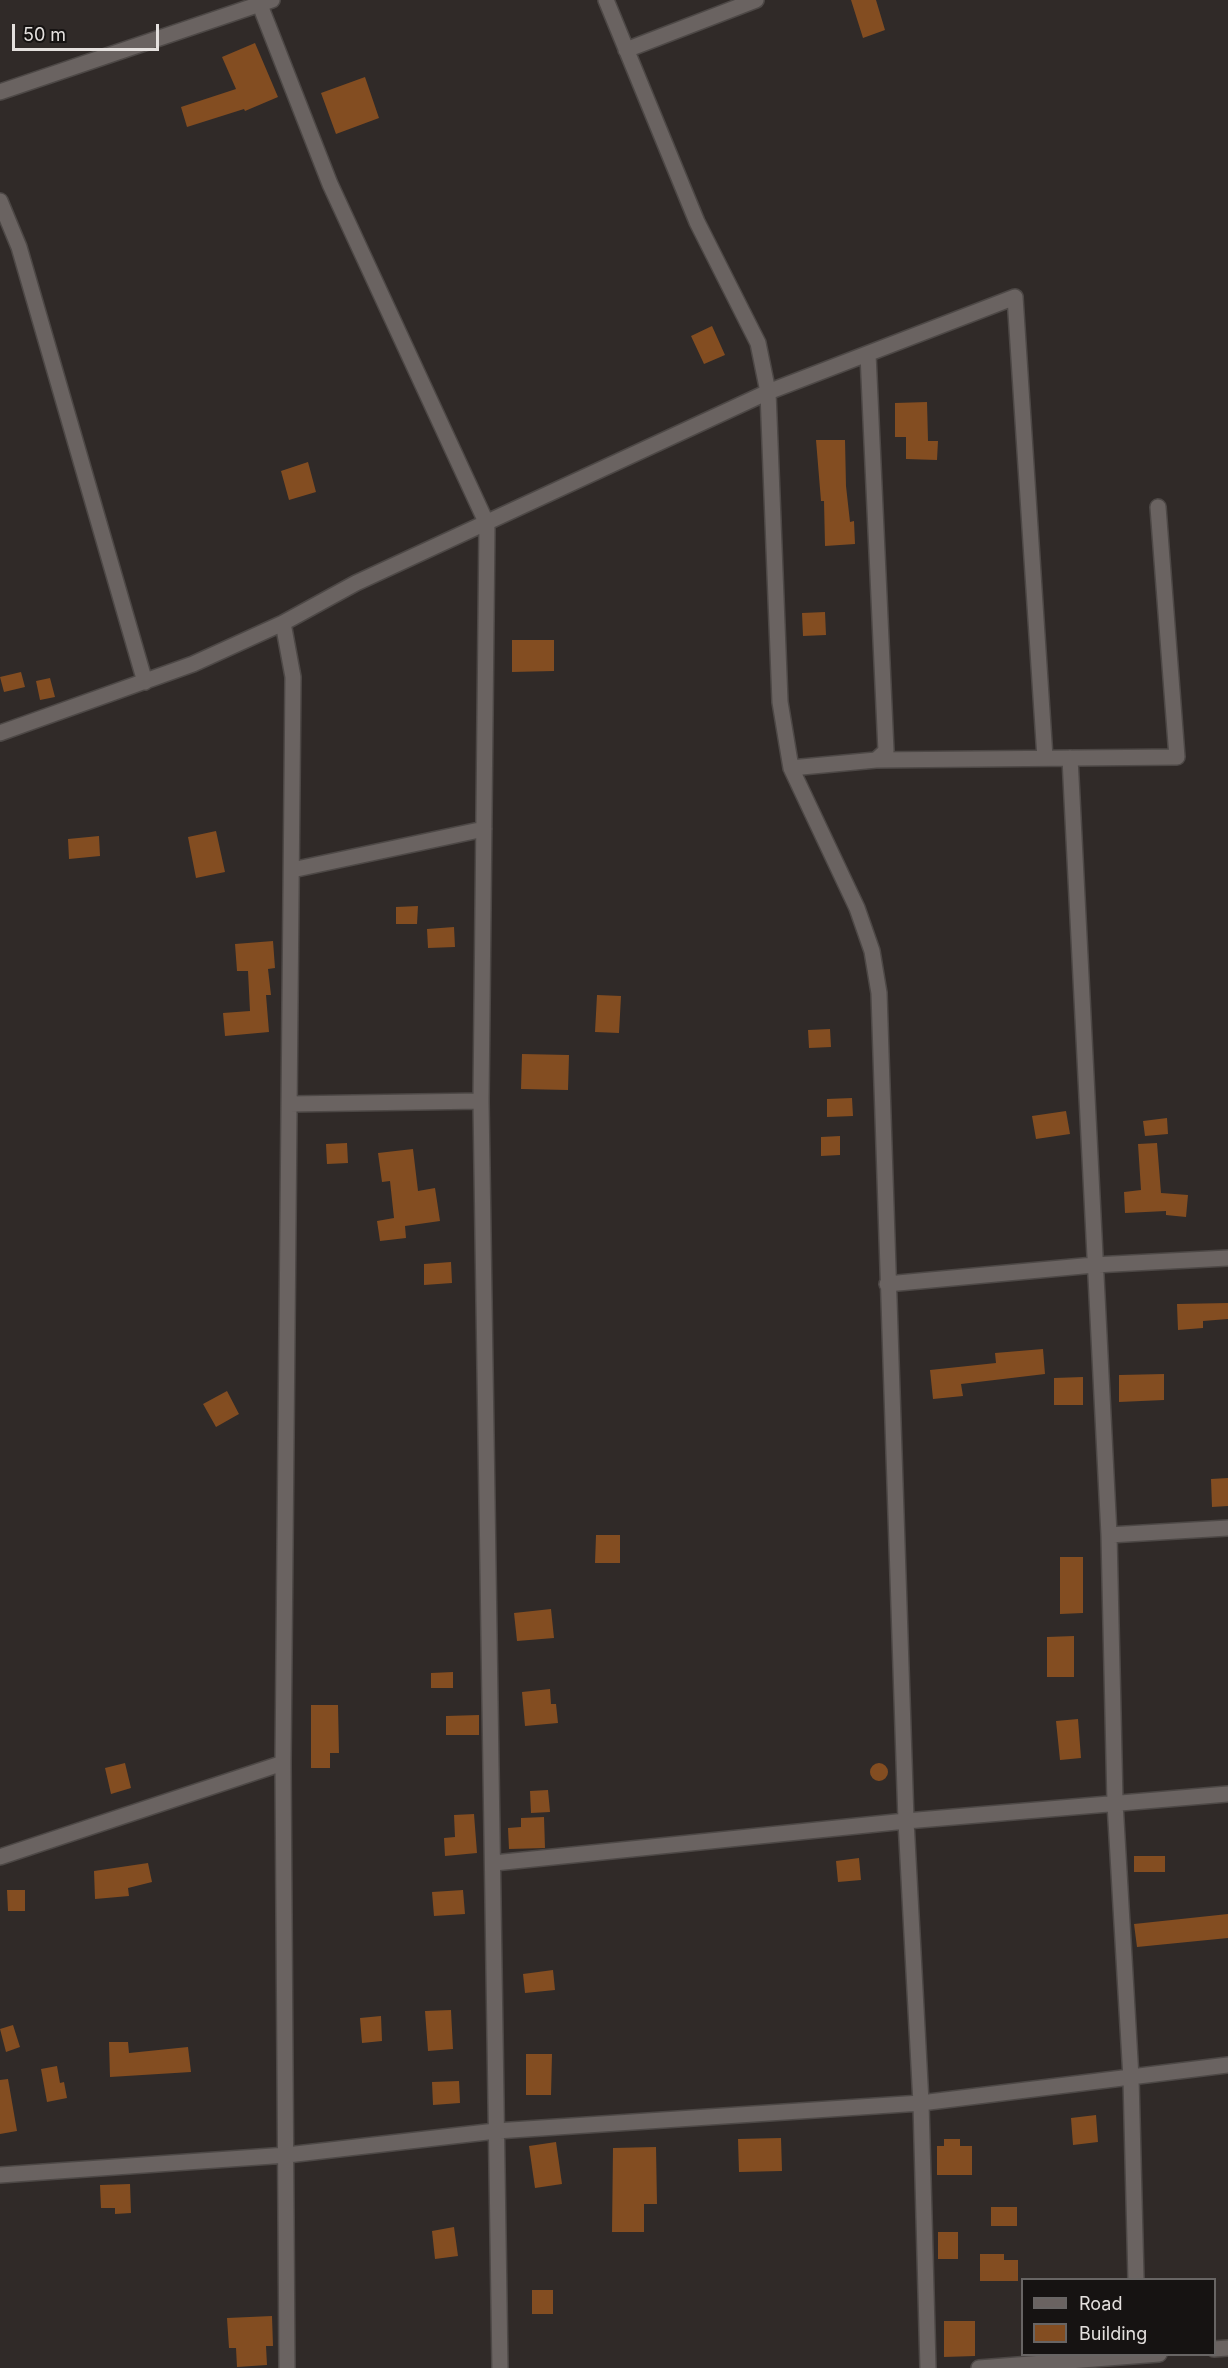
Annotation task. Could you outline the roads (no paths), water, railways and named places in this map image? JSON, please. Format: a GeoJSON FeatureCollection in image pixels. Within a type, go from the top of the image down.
{"type":"FeatureCollection","features":[{"type":"Feature","properties":{"kind":"street"},"geometry":{"type":"LineString","coordinates":[[606,0],[697,222],[758,343],[768,392],[780,702],[791,768],[857,908],[872,951],[879,993],[906,1821],[921,2103],[928,2368]]}},
{"type":"Feature","properties":{"kind":"street"},"geometry":{"type":"LineString","coordinates":[[626,50],[756,0]]}},
{"type":"Feature","properties":{"kind":"street"},"geometry":{"type":"LineString","coordinates":[[0,92],[264,1],[330,184],[487,524],[481,1101],[500,2368]]}},
{"type":"Feature","properties":{"kind":"street"},"geometry":{"type":"LineString","coordinates":[[0,201],[19,247],[145,682]]}},
{"type":"Feature","properties":{"kind":"street"},"geometry":{"type":"LineString","coordinates":[[0,733],[193,664],[283,623],[356,583],[768,392],[1015,297],[1045,758]]}},
{"type":"Feature","properties":{"kind":"street"},"geometry":{"type":"LineString","coordinates":[[868,354],[886,751],[876,760]]}},
{"type":"Feature","properties":{"kind":"street"},"geometry":{"type":"LineString","coordinates":[[791,768],[876,760],[1177,757],[1158,507]]}},
{"type":"Feature","properties":{"kind":"street"},"geometry":{"type":"LineString","coordinates":[[283,623],[293,677],[291,1104],[283,1763],[287,2368]]}},
{"type":"Feature","properties":{"kind":"street"},"geometry":{"type":"LineString","coordinates":[[1070,758],[1109,1535],[1114,1803],[1131,2078],[1136,2278]]}},
{"type":"Feature","properties":{"kind":"street"},"geometry":{"type":"LineString","coordinates":[[292,870],[484,829]]}},
{"type":"Feature","properties":{"kind":"street"},"geometry":{"type":"LineString","coordinates":[[291,1104],[481,1101]]}},
{"type":"Feature","properties":{"kind":"street"},"geometry":{"type":"LineString","coordinates":[[887,1284],[1094,1265],[1228,1257]]}},
{"type":"Feature","properties":{"kind":"street"},"geometry":{"type":"LineString","coordinates":[[1109,1535],[1228,1528]]}},
{"type":"Feature","properties":{"kind":"street"},"geometry":{"type":"LineString","coordinates":[[0,1857],[283,1763]]}},
{"type":"Feature","properties":{"kind":"street"},"geometry":{"type":"LineString","coordinates":[[494,1863],[906,1821],[1228,1794]]}},
{"type":"Feature","properties":{"kind":"street"},"geometry":{"type":"LineString","coordinates":[[0,2175],[287,2155],[496,2131],[921,2103],[1228,2065]]}},
{"type":"Feature","properties":{"kind":"street"},"geometry":{"type":"LineString","coordinates":[[979,2368],[1138,2360],[1155,2356]]}}]}
